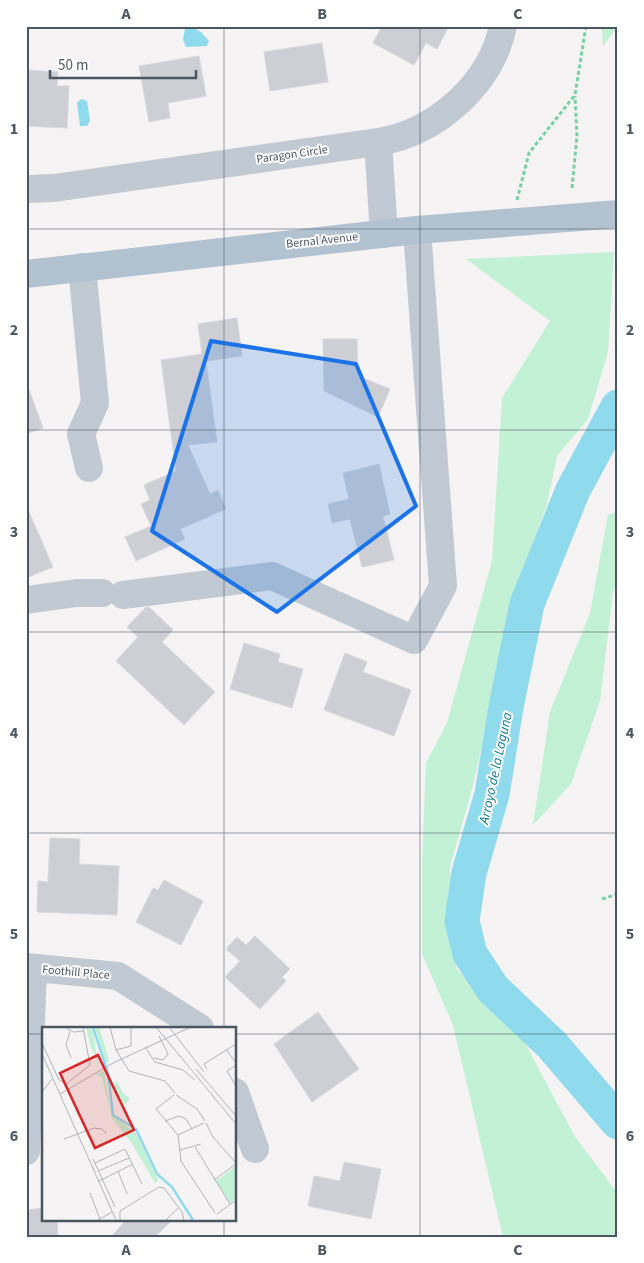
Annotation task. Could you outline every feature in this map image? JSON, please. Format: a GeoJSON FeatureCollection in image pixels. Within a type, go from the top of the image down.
{"type":"FeatureCollection","features":[{"type":"Feature","properties":{"kind":"main road","name":"Bernal Avenue"},"geometry":{"type":"LineString","coordinates":[[26,274],[417,230],[611,215]]}},
{"type":"Feature","properties":{"kind":"street","name":"Paragon Circle"},"geometry":{"type":"LineString","coordinates":[[26,189],[54,188],[378,142],[417,131],[448,110],[470,90],[493,58],[503,26]]}},
{"type":"Feature","properties":{"kind":"street"},"geometry":{"type":"LineString","coordinates":[[378,142],[384,234]]}},
{"type":"Feature","properties":{"kind":"street"},"geometry":{"type":"LineString","coordinates":[[26,600],[78,593],[112,594],[272,576],[414,640],[443,586],[417,230]]}},
{"type":"Feature","properties":{"kind":"street"},"geometry":{"type":"LineString","coordinates":[[82,268],[95,403],[81,434],[90,468]]}},
{"type":"Feature","properties":{"kind":"street"},"geometry":{"type":"LineString","coordinates":[[26,1151],[30,968]]}},
{"type":"Feature","properties":{"kind":"street","name":"Foothill Place"},"geometry":{"type":"LineString","coordinates":[[30,968],[118,976],[198,1027]]}},
{"type":"Feature","properties":{"kind":"street"},"geometry":{"type":"LineString","coordinates":[[236,1095],[255,1149]]}},
{"type":"Feature","properties":{"kind":"path"},"geometry":{"type":"LineString","coordinates":[[572,188],[577,136],[575,95],[586,26]]}},
{"type":"Feature","properties":{"kind":"path"},"geometry":{"type":"LineString","coordinates":[[511,223],[529,153],[575,95]]}},
{"type":"Feature","properties":{"kind":"path"},"geometry":{"type":"LineString","coordinates":[[602,899],[618,894]]}},
{"type":"Feature","properties":{"kind":"highlighted area"},"geometry":{"type":"Polygon","coordinates":[[[211,341],[356,364],[416,506],[277,612],[152,531],[211,341]]]}},
{"type":"Feature","properties":{"kind":"green space"},"geometry":{"type":"Polygon","coordinates":[[[602,26],[618,26],[603,46],[602,26]]]}},
{"type":"Feature","properties":{"kind":"green space"},"geometry":{"type":"Polygon","coordinates":[[[614,252],[608,352],[588,419],[557,456],[547,504],[514,596],[474,782],[450,867],[456,968],[524,1041],[574,1135],[618,1194],[618,1237],[503,1237],[453,1025],[422,954],[422,862],[426,763],[447,723],[492,561],[502,398],[550,321],[466,259],[614,252]]]}},
{"type":"Feature","properties":{"kind":"green space"},"geometry":{"type":"Polygon","coordinates":[[[618,512],[618,577],[613,592],[600,701],[571,784],[533,825],[550,712],[590,613],[608,515],[618,512]]]}},
{"type":"Feature","properties":{"kind":"water"},"geometry":{"type":"Polygon","coordinates":[[[192,27],[201,32],[209,41],[207,46],[186,47],[183,39],[185,29],[192,27]]]}},
{"type":"Feature","properties":{"kind":"water"},"geometry":{"type":"Polygon","coordinates":[[[82,99],[87,101],[90,121],[87,126],[80,126],[77,102],[82,99]]]}},
{"type":"Feature","properties":{"kind":"building"},"geometry":{"type":"Polygon","coordinates":[[[382,26],[449,26],[437,49],[426,43],[414,65],[373,43],[382,26]]]}},
{"type":"Feature","properties":{"kind":"building"},"geometry":{"type":"Polygon","coordinates":[[[322,43],[328,82],[270,91],[264,52],[322,43]]]}},
{"type":"Feature","properties":{"kind":"building"},"geometry":{"type":"Polygon","coordinates":[[[199,56],[206,96],[168,103],[170,118],[149,122],[139,66],[199,56]]]}},
{"type":"Feature","properties":{"kind":"building"},"geometry":{"type":"Polygon","coordinates":[[[26,70],[58,72],[57,86],[69,86],[67,128],[26,126],[26,70]]]}},
{"type":"Feature","properties":{"kind":"building"},"geometry":{"type":"Polygon","coordinates":[[[237,318],[242,356],[206,361],[217,442],[188,445],[210,494],[218,490],[226,509],[180,529],[185,539],[136,561],[125,537],[151,526],[141,504],[150,500],[144,485],[176,471],[161,360],[202,354],[198,324],[237,318]]]}},
{"type":"Feature","properties":{"kind":"building"},"geometry":{"type":"Polygon","coordinates":[[[323,339],[357,339],[358,376],[390,389],[378,417],[324,391],[323,339]]]}},
{"type":"Feature","properties":{"kind":"building"},"geometry":{"type":"Polygon","coordinates":[[[26,387],[28,387],[43,428],[26,434],[26,387]]]}},
{"type":"Feature","properties":{"kind":"building"},"geometry":{"type":"Polygon","coordinates":[[[379,464],[390,514],[383,516],[394,560],[362,567],[350,519],[332,523],[328,504],[349,499],[343,473],[379,464]]]}},
{"type":"Feature","properties":{"kind":"building"},"geometry":{"type":"Polygon","coordinates":[[[26,505],[53,567],[26,578],[26,505]]]}},
{"type":"Feature","properties":{"kind":"building"},"geometry":{"type":"Polygon","coordinates":[[[149,607],[173,630],[162,642],[215,692],[184,725],[116,661],[138,637],[127,627],[145,608],[149,607]]]}},
{"type":"Feature","properties":{"kind":"building"},"geometry":{"type":"Polygon","coordinates":[[[244,643],[280,654],[278,662],[303,669],[292,708],[230,689],[244,643]]]}},
{"type":"Feature","properties":{"kind":"building"},"geometry":{"type":"Polygon","coordinates":[[[345,653],[367,662],[363,672],[411,690],[394,736],[324,710],[345,653]]]}},
{"type":"Feature","properties":{"kind":"building"},"geometry":{"type":"Polygon","coordinates":[[[50,838],[80,839],[79,864],[119,866],[117,915],[37,912],[38,881],[48,882],[50,838]]]}},
{"type":"Feature","properties":{"kind":"building"},"geometry":{"type":"Polygon","coordinates":[[[164,880],[203,901],[181,945],[136,922],[153,888],[158,890],[164,880]]]}},
{"type":"Feature","properties":{"kind":"building"},"geometry":{"type":"Polygon","coordinates":[[[255,936],[290,969],[282,977],[286,981],[260,1009],[225,977],[240,961],[226,949],[237,937],[246,945],[255,936]]]}},
{"type":"Feature","properties":{"kind":"building"},"geometry":{"type":"Polygon","coordinates":[[[318,1012],[359,1069],[312,1102],[274,1044],[318,1012]]]}},
{"type":"Feature","properties":{"kind":"building"},"geometry":{"type":"Polygon","coordinates":[[[344,1162],[381,1169],[371,1219],[308,1206],[314,1176],[340,1181],[344,1162]]]}},
{"type":"Feature","properties":{"kind":"building"},"geometry":{"type":"Polygon","coordinates":[[[42,1208],[42,1220],[57,1220],[58,1237],[26,1237],[26,1210],[42,1208]]]}},
{"type":"Feature","properties":{"kind":"building"},"geometry":{"type":"Polygon","coordinates":[[[126,1220],[172,1220],[155,1237],[111,1237],[126,1220]]]}},
{"type":"Feature","properties":{"kind":"waterway","name":"Arroyo de la Laguna"},"geometry":{"type":"LineString","coordinates":[[618,407],[573,490],[527,604],[506,707],[492,794],[469,873],[462,921],[470,954],[493,989],[552,1045],[618,1122]]}}]}
